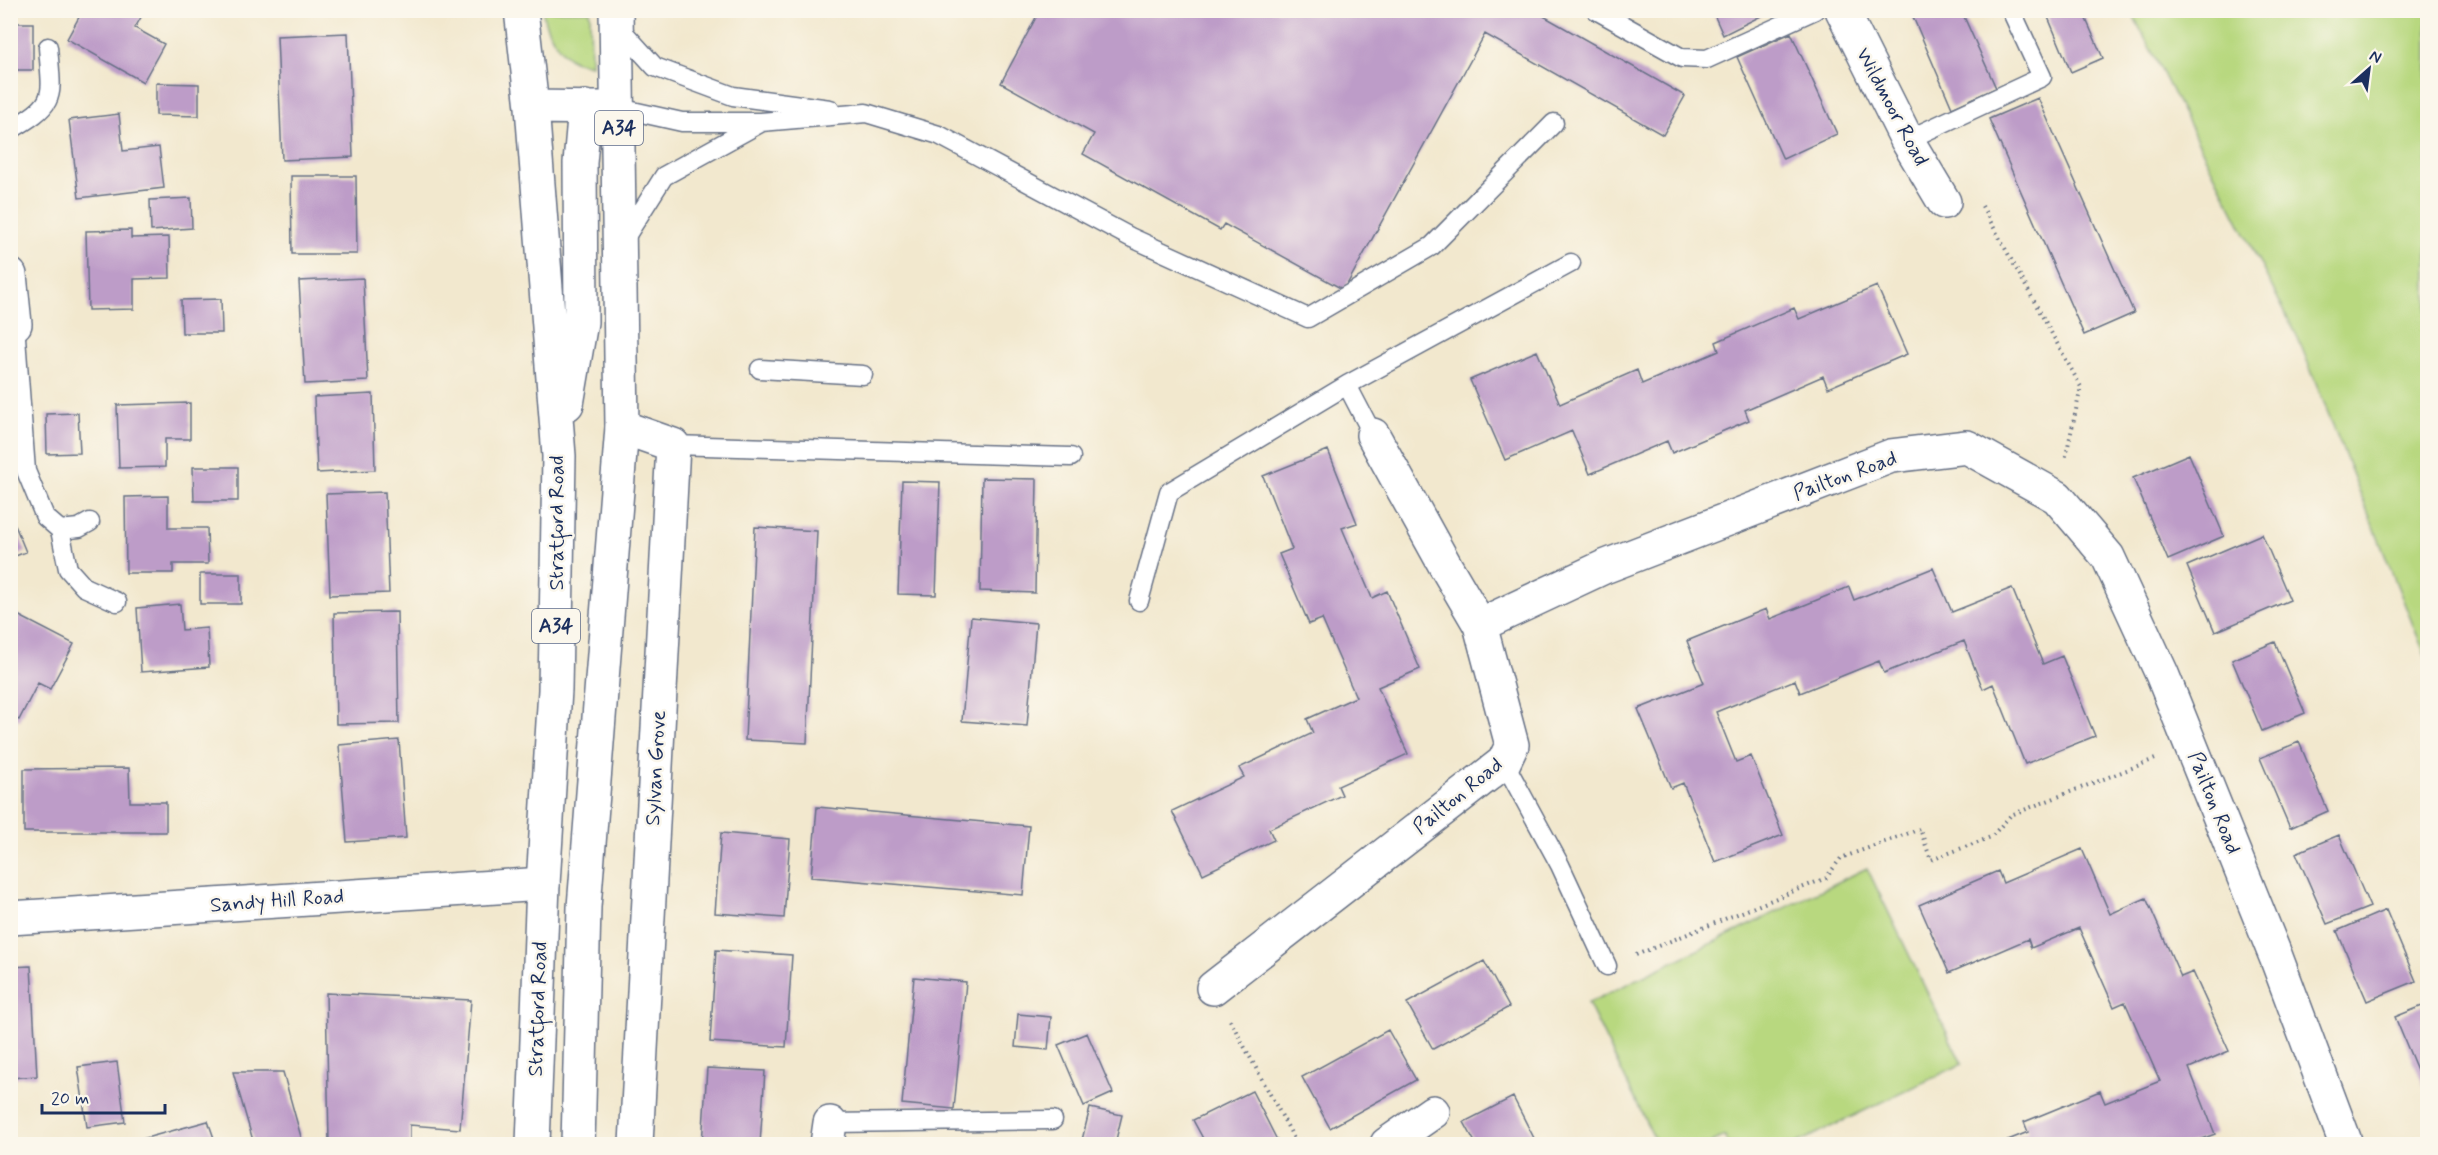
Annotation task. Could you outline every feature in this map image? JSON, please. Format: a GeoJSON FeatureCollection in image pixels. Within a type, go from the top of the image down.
{"type":"FeatureCollection","features":[{"type":"Feature","properties":{"kind":"main road","name":"Stratford Road"},"geometry":{"type":"LineString","coordinates":[[521,10],[532,107],[559,456],[555,690],[543,884],[533,1144]]}},
{"type":"Feature","properties":{"kind":"main road","name":"Wildmoor Road"},"geometry":{"type":"LineString","coordinates":[[1842,10],[1907,140],[1944,202]]}},
{"type":"Feature","properties":{"kind":"main road","name":"Stratford Road"},"geometry":{"type":"LineString","coordinates":[[578,1144],[584,907],[622,427],[616,18]]}},
{"type":"Feature","properties":{"kind":"main road"},"geometry":{"type":"LineString","coordinates":[[532,107],[619,108]]}},
{"type":"Feature","properties":{"kind":"main road"},"geometry":{"type":"LineString","coordinates":[[559,456],[581,322],[580,163],[585,107]]}},
{"type":"Feature","properties":{"kind":"main road"},"geometry":{"type":"LineString","coordinates":[[10,275],[13,324]]}},
{"type":"Feature","properties":{"kind":"main road"},"geometry":{"type":"LineString","coordinates":[[622,427],[673,445]]}},
{"type":"Feature","properties":{"kind":"main road"},"geometry":{"type":"LineString","coordinates":[[1373,435],[1480,625]]}},
{"type":"Feature","properties":{"kind":"main road","name":"Sylvan Grove"},"geometry":{"type":"LineString","coordinates":[[636,1144],[673,445]]}},
{"type":"Feature","properties":{"kind":"main road","name":"Pailton Road"},"geometry":{"type":"LineString","coordinates":[[1213,988],[1504,762],[1512,745],[1480,625],[1604,567],[1892,456],[1968,447],[2057,498],[2108,556],[2191,744],[2276,957],[2346,1144]]}},
{"type":"Feature","properties":{"kind":"main road","name":"Sandy Hill Road"},"geometry":{"type":"LineString","coordinates":[[10,918],[543,884]]}},
{"type":"Feature","properties":{"kind":"main road"},"geometry":{"type":"LineString","coordinates":[[1387,1144],[1433,1112]]}},
{"type":"Feature","properties":{"kind":"lane"},"geometry":{"type":"LineString","coordinates":[[1596,10],[1682,58],[1707,59],[1815,10]]}},
{"type":"Feature","properties":{"kind":"lane"},"geometry":{"type":"LineString","coordinates":[[1907,140],[2042,78],[2011,10]]}},
{"type":"Feature","properties":{"kind":"lane"},"geometry":{"type":"LineString","coordinates":[[616,18],[655,67],[732,96],[866,113],[939,135],[1130,237],[1308,318],[1432,246],[1554,123]]}},
{"type":"Feature","properties":{"kind":"lane"},"geometry":{"type":"LineString","coordinates":[[10,130],[44,109],[52,92],[48,47]]}},
{"type":"Feature","properties":{"kind":"lane"},"geometry":{"type":"LineString","coordinates":[[619,108],[682,122],[761,122],[866,113]]}},
{"type":"Feature","properties":{"kind":"lane"},"geometry":{"type":"LineString","coordinates":[[620,246],[664,176],[761,122]]}},
{"type":"Feature","properties":{"kind":"lane"},"geometry":{"type":"LineString","coordinates":[[1139,602],[1169,492],[1347,385],[1571,263]]}},
{"type":"Feature","properties":{"kind":"lane"},"geometry":{"type":"LineString","coordinates":[[13,324],[26,471],[45,518],[60,530],[68,569],[84,587],[117,602]]}},
{"type":"Feature","properties":{"kind":"lane"},"geometry":{"type":"LineString","coordinates":[[760,369],[863,375]]}},
{"type":"Feature","properties":{"kind":"lane"},"geometry":{"type":"LineString","coordinates":[[1347,385],[1373,435]]}},
{"type":"Feature","properties":{"kind":"lane"},"geometry":{"type":"LineString","coordinates":[[673,445],[1071,457]]}},
{"type":"Feature","properties":{"kind":"lane"},"geometry":{"type":"LineString","coordinates":[[60,530],[79,528],[90,522]]}},
{"type":"Feature","properties":{"kind":"lane"},"geometry":{"type":"LineString","coordinates":[[1504,762],[1560,865],[1607,966]]}},
{"type":"Feature","properties":{"kind":"lane"},"geometry":{"type":"LineString","coordinates":[[828,1133],[1053,1120]]}},
{"type":"Feature","properties":{"kind":"path"},"geometry":{"type":"LineString","coordinates":[[1944,202],[1974,192],[2081,387],[2057,498]]}},
{"type":"Feature","properties":{"kind":"path"},"geometry":{"type":"LineString","coordinates":[[1607,966],[1826,878],[1841,858],[1920,829],[1931,860],[1991,837],[2011,815],[2191,744]]}},
{"type":"Feature","properties":{"kind":"path"},"geometry":{"type":"LineString","coordinates":[[1213,988],[1297,1144]]}},
{"type":"Feature","properties":{"kind":"green space"},"geometry":{"type":"Polygon","coordinates":[[[543,11],[590,11],[591,65],[574,61],[562,51],[549,31],[543,11]]]}},
{"type":"Feature","properties":{"kind":"green space"},"geometry":{"type":"Polygon","coordinates":[[[2131,11],[2427,11],[2427,660],[2298,338],[2131,11]]]}},
{"type":"Feature","properties":{"kind":"green space"},"geometry":{"type":"Polygon","coordinates":[[[1867,868],[1962,1064],[1795,1144],[1729,1144],[1725,1136],[1708,1144],[1657,1144],[1588,1003],[1867,868]]]}},
{"type":"Feature","properties":{"kind":"building"},"geometry":{"type":"Polygon","coordinates":[[[83,10],[145,10],[135,28],[164,44],[143,82],[67,39],[83,10]]]}},
{"type":"Feature","properties":{"kind":"building"},"geometry":{"type":"Polygon","coordinates":[[[296,10],[337,10],[337,13],[296,13],[296,10]]]}},
{"type":"Feature","properties":{"kind":"building"},"geometry":{"type":"Polygon","coordinates":[[[1040,10],[1533,10],[1685,96],[1663,135],[1485,34],[1344,290],[1224,224],[1220,230],[1083,154],[1094,134],[1001,83],[1040,10]]]}},
{"type":"Feature","properties":{"kind":"building"},"geometry":{"type":"Polygon","coordinates":[[[1712,10],[1773,10],[1723,35],[1712,10]]]}},
{"type":"Feature","properties":{"kind":"building"},"geometry":{"type":"Polygon","coordinates":[[[1910,10],[1961,10],[1996,88],[1952,108],[1910,10]]]}},
{"type":"Feature","properties":{"kind":"building"},"geometry":{"type":"Polygon","coordinates":[[[2045,10],[2082,10],[2103,58],[2071,72],[2045,10]]]}},
{"type":"Feature","properties":{"kind":"building"},"geometry":{"type":"Polygon","coordinates":[[[10,23],[33,23],[33,70],[10,70],[10,23]]]}},
{"type":"Feature","properties":{"kind":"building"},"geometry":{"type":"Polygon","coordinates":[[[348,33],[353,157],[282,160],[277,36],[348,33]]]}},
{"type":"Feature","properties":{"kind":"building"},"geometry":{"type":"Polygon","coordinates":[[[1791,33],[1837,134],[1783,159],[1737,57],[1791,33]]]}},
{"type":"Feature","properties":{"kind":"building"},"geometry":{"type":"Polygon","coordinates":[[[156,83],[199,84],[199,116],[156,115],[156,83]]]}},
{"type":"Feature","properties":{"kind":"building"},"geometry":{"type":"Polygon","coordinates":[[[2038,98],[2134,313],[2084,335],[1989,119],[2038,98]]]}},
{"type":"Feature","properties":{"kind":"building"},"geometry":{"type":"Polygon","coordinates":[[[119,114],[123,151],[159,147],[164,188],[79,198],[69,120],[119,114]]]}},
{"type":"Feature","properties":{"kind":"building"},"geometry":{"type":"Polygon","coordinates":[[[291,176],[356,176],[357,254],[292,254],[291,176]]]}},
{"type":"Feature","properties":{"kind":"building"},"geometry":{"type":"Polygon","coordinates":[[[191,198],[192,228],[151,231],[150,200],[191,198]]]}},
{"type":"Feature","properties":{"kind":"building"},"geometry":{"type":"Polygon","coordinates":[[[131,230],[131,238],[169,237],[170,278],[134,279],[134,309],[88,310],[86,231],[131,230]]]}},
{"type":"Feature","properties":{"kind":"building"},"geometry":{"type":"Polygon","coordinates":[[[363,278],[368,381],[305,384],[299,281],[363,278]]]}},
{"type":"Feature","properties":{"kind":"building"},"geometry":{"type":"Polygon","coordinates":[[[1877,286],[1907,354],[1828,388],[1823,376],[1745,410],[1749,420],[1672,453],[1667,441],[1590,474],[1572,431],[1505,460],[1470,380],[1537,351],[1560,404],[1637,370],[1642,384],[1719,351],[1716,342],[1794,308],[1799,319],[1877,286]]]}},
{"type":"Feature","properties":{"kind":"building"},"geometry":{"type":"Polygon","coordinates":[[[221,299],[222,333],[182,333],[181,300],[221,299]]]}},
{"type":"Feature","properties":{"kind":"building"},"geometry":{"type":"Polygon","coordinates":[[[373,394],[375,470],[317,473],[314,397],[373,394]]]}},
{"type":"Feature","properties":{"kind":"building"},"geometry":{"type":"Polygon","coordinates":[[[190,403],[190,439],[165,439],[165,467],[119,468],[117,405],[190,403]]]}},
{"type":"Feature","properties":{"kind":"building"},"geometry":{"type":"Polygon","coordinates":[[[78,413],[80,453],[47,454],[46,414],[78,413]]]}},
{"type":"Feature","properties":{"kind":"building"},"geometry":{"type":"Polygon","coordinates":[[[1328,450],[1357,523],[1342,528],[1372,598],[1387,591],[1420,669],[1378,687],[1408,754],[1338,786],[1342,795],[1269,829],[1274,840],[1203,874],[1172,811],[1244,777],[1239,768],[1313,733],[1307,719],[1356,697],[1322,619],[1309,624],[1279,554],[1292,549],[1263,476],[1328,450]]]}},
{"type":"Feature","properties":{"kind":"building"},"geometry":{"type":"Polygon","coordinates":[[[2189,454],[2224,536],[2168,560],[2133,478],[2189,454]]]}},
{"type":"Feature","properties":{"kind":"building"},"geometry":{"type":"Polygon","coordinates":[[[193,467],[238,467],[238,501],[194,501],[193,467]]]}},
{"type":"Feature","properties":{"kind":"building"},"geometry":{"type":"Polygon","coordinates":[[[982,478],[1037,479],[1035,593],[980,591],[982,478]]]}},
{"type":"Feature","properties":{"kind":"building"},"geometry":{"type":"Polygon","coordinates":[[[902,481],[940,482],[936,595],[898,594],[902,481]]]}},
{"type":"Feature","properties":{"kind":"building"},"geometry":{"type":"Polygon","coordinates":[[[385,492],[389,593],[330,595],[326,494],[385,492]]]}},
{"type":"Feature","properties":{"kind":"building"},"geometry":{"type":"Polygon","coordinates":[[[168,496],[168,528],[207,528],[208,564],[173,564],[173,573],[126,573],[125,497],[168,496]]]}},
{"type":"Feature","properties":{"kind":"building"},"geometry":{"type":"Polygon","coordinates":[[[10,513],[26,552],[10,558],[10,513]]]}},
{"type":"Feature","properties":{"kind":"building"},"geometry":{"type":"Polygon","coordinates":[[[755,527],[817,531],[807,743],[745,740],[755,527]]]}},
{"type":"Feature","properties":{"kind":"building"},"geometry":{"type":"Polygon","coordinates":[[[2262,534],[2290,600],[2215,632],[2187,566],[2262,534]]]}},
{"type":"Feature","properties":{"kind":"building"},"geometry":{"type":"Polygon","coordinates":[[[1933,568],[1952,612],[2012,588],[2043,664],[2062,656],[2095,736],[2025,764],[1993,684],[1983,689],[1964,641],[1884,673],[1879,661],[1800,693],[1795,680],[1716,712],[1736,762],[1751,756],[1783,835],[1715,862],[1683,783],[1671,788],[1638,709],[1704,683],[1687,641],[1766,609],[1770,619],[1849,587],[1854,600],[1933,568]]]}},
{"type":"Feature","properties":{"kind":"building"},"geometry":{"type":"Polygon","coordinates":[[[200,574],[241,574],[241,604],[200,604],[200,574]]]}},
{"type":"Feature","properties":{"kind":"building"},"geometry":{"type":"Polygon","coordinates":[[[180,604],[182,630],[207,628],[209,667],[141,672],[137,608],[180,604]]]}},
{"type":"Feature","properties":{"kind":"building"},"geometry":{"type":"Polygon","coordinates":[[[10,611],[74,644],[50,689],[38,683],[19,720],[10,716],[10,611]]]}},
{"type":"Feature","properties":{"kind":"building"},"geometry":{"type":"Polygon","coordinates":[[[397,612],[399,723],[336,724],[334,613],[397,612]]]}},
{"type":"Feature","properties":{"kind":"building"},"geometry":{"type":"Polygon","coordinates":[[[971,617],[1036,623],[1027,726],[962,721],[971,617]]]}},
{"type":"Feature","properties":{"kind":"building"},"geometry":{"type":"Polygon","coordinates":[[[2275,642],[2305,713],[2262,731],[2232,660],[2275,642]]]}},
{"type":"Feature","properties":{"kind":"building"},"geometry":{"type":"Polygon","coordinates":[[[399,740],[406,838],[347,842],[339,745],[399,740]]]}},
{"type":"Feature","properties":{"kind":"building"},"geometry":{"type":"Polygon","coordinates":[[[2299,742],[2328,811],[2290,828],[2260,758],[2299,742]]]}},
{"type":"Feature","properties":{"kind":"building"},"geometry":{"type":"Polygon","coordinates":[[[129,768],[130,802],[166,802],[166,832],[24,832],[24,769],[129,768]]]}},
{"type":"Feature","properties":{"kind":"building"},"geometry":{"type":"Polygon","coordinates":[[[817,807],[1029,826],[1023,895],[811,877],[817,807]]]}},
{"type":"Feature","properties":{"kind":"building"},"geometry":{"type":"Polygon","coordinates":[[[721,833],[790,839],[784,918],[715,913],[721,833]]]}},
{"type":"Feature","properties":{"kind":"building"},"geometry":{"type":"Polygon","coordinates":[[[2339,835],[2370,907],[2327,924],[2296,853],[2339,835]]]}},
{"type":"Feature","properties":{"kind":"building"},"geometry":{"type":"Polygon","coordinates":[[[2082,849],[2110,914],[2146,898],[2181,977],[2193,972],[2229,1051],[2189,1068],[2215,1134],[2188,1144],[1998,1144],[2028,1132],[2024,1122],[2100,1091],[2105,1103],[2160,1081],[2125,1002],[2114,1007],[2079,928],[2031,948],[2028,939],[1949,973],[1919,905],[1998,871],[2003,883],[2082,849]]]}},
{"type":"Feature","properties":{"kind":"building"},"geometry":{"type":"Polygon","coordinates":[[[2386,910],[2416,981],[2367,1001],[2337,931],[2386,910]]]}},
{"type":"Feature","properties":{"kind":"building"},"geometry":{"type":"Polygon","coordinates":[[[716,950],[792,955],[786,1047],[710,1042],[716,950]]]}},
{"type":"Feature","properties":{"kind":"building"},"geometry":{"type":"Polygon","coordinates":[[[1484,961],[1509,1007],[1433,1049],[1407,1003],[1484,961]]]}},
{"type":"Feature","properties":{"kind":"building"},"geometry":{"type":"Polygon","coordinates":[[[31,966],[37,1076],[10,1078],[10,967],[31,966]]]}},
{"type":"Feature","properties":{"kind":"building"},"geometry":{"type":"Polygon","coordinates":[[[914,977],[966,982],[954,1109],[902,1104],[914,977]]]}},
{"type":"Feature","properties":{"kind":"building"},"geometry":{"type":"Polygon","coordinates":[[[326,993],[471,1000],[460,1129],[410,1125],[410,1144],[319,1144],[329,1142],[326,993]]]}},
{"type":"Feature","properties":{"kind":"building"},"geometry":{"type":"Polygon","coordinates":[[[2427,1004],[2427,1088],[2425,1089],[2395,1017],[2427,1004]]]}},
{"type":"Feature","properties":{"kind":"building"},"geometry":{"type":"Polygon","coordinates":[[[1018,1014],[1051,1017],[1048,1050],[1015,1047],[1018,1014]]]}},
{"type":"Feature","properties":{"kind":"building"},"geometry":{"type":"Polygon","coordinates":[[[1388,1030],[1416,1080],[1330,1128],[1302,1077],[1388,1030]]]}},
{"type":"Feature","properties":{"kind":"building"},"geometry":{"type":"Polygon","coordinates":[[[1087,1033],[1113,1093],[1084,1106],[1058,1045],[1087,1033]]]}},
{"type":"Feature","properties":{"kind":"building"},"geometry":{"type":"Polygon","coordinates":[[[117,1062],[125,1122],[87,1127],[78,1067],[117,1062]]]}},
{"type":"Feature","properties":{"kind":"building"},"geometry":{"type":"Polygon","coordinates":[[[707,1068],[765,1071],[760,1144],[702,1144],[707,1068]]]}},
{"type":"Feature","properties":{"kind":"building"},"geometry":{"type":"Polygon","coordinates":[[[233,1072],[283,1072],[303,1144],[254,1144],[233,1072]]]}},
{"type":"Feature","properties":{"kind":"building"},"geometry":{"type":"Polygon","coordinates":[[[1252,1091],[1278,1142],[1273,1144],[1206,1144],[1193,1120],[1252,1091]]]}},
{"type":"Feature","properties":{"kind":"building"},"geometry":{"type":"Polygon","coordinates":[[[1513,1097],[1537,1144],[1476,1144],[1464,1122],[1513,1097]]]}},
{"type":"Feature","properties":{"kind":"building"},"geometry":{"type":"Polygon","coordinates":[[[1090,1108],[1122,1115],[1115,1144],[1081,1144],[1090,1108]]]}},
{"type":"Feature","properties":{"kind":"building"},"geometry":{"type":"Polygon","coordinates":[[[208,1121],[216,1144],[124,1144],[208,1121]]]}}]}
